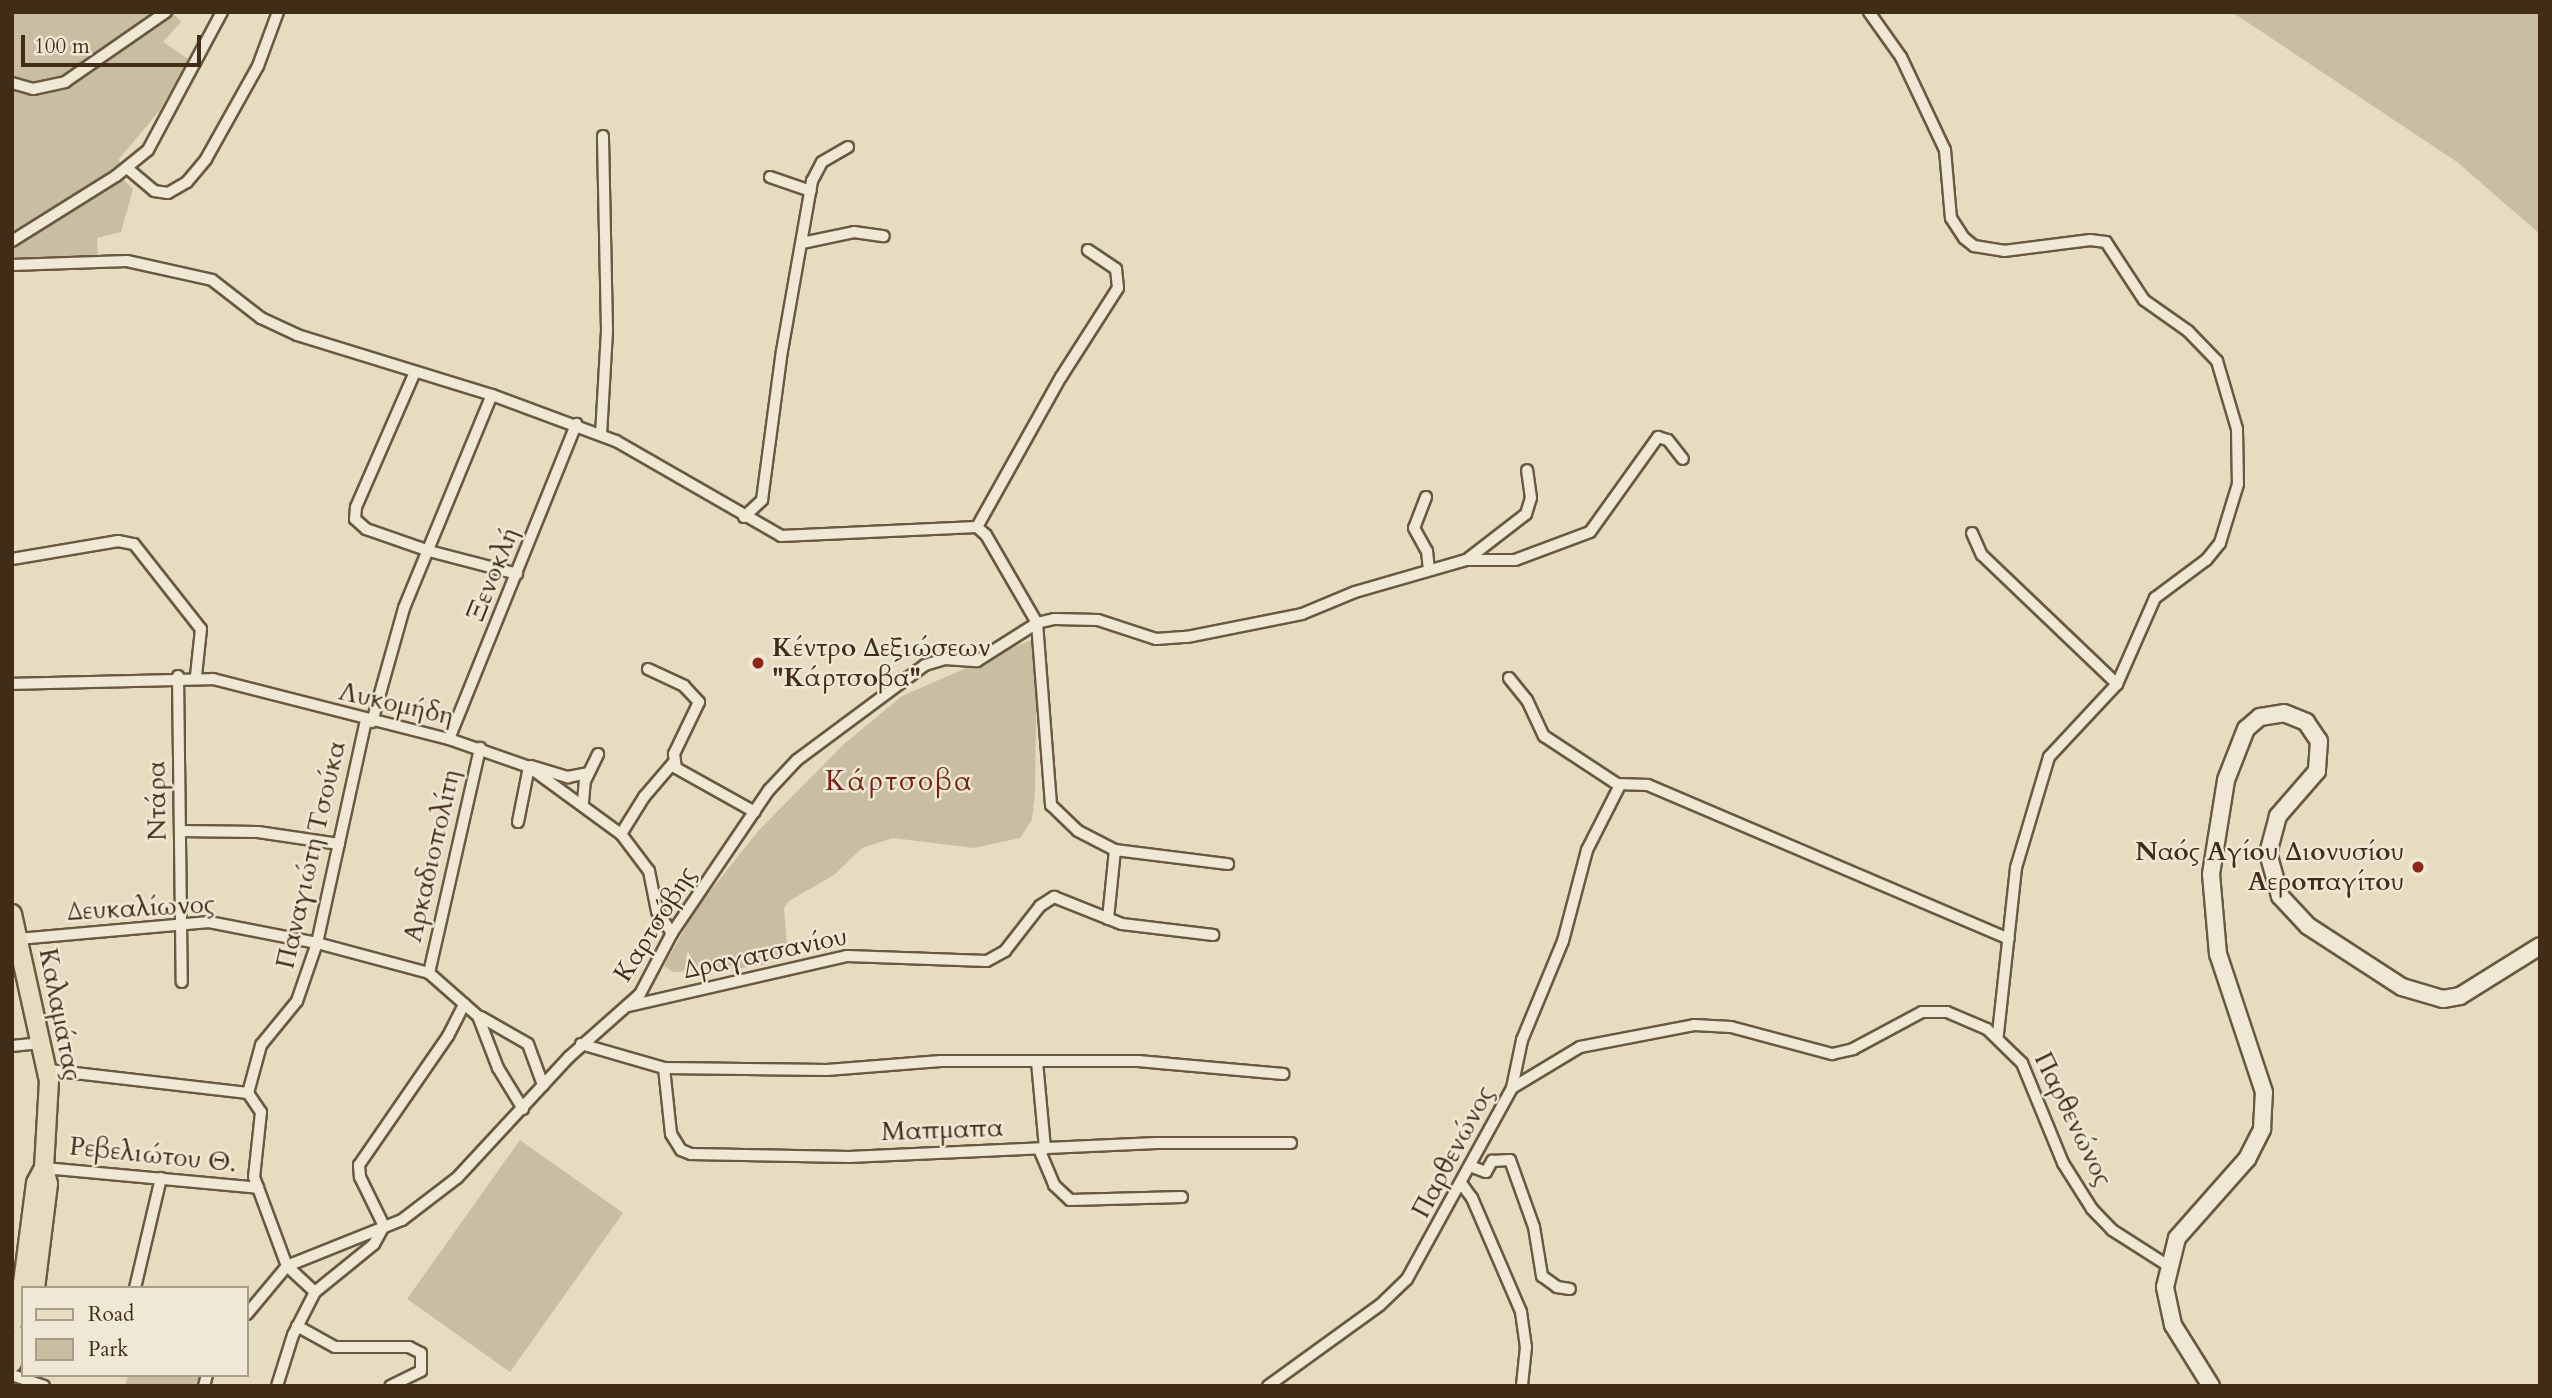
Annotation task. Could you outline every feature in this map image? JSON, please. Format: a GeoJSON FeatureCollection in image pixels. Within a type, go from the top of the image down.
{"type":"FeatureCollection","features":[{"type":"Feature","properties":{"kind":"main road"},"geometry":{"type":"LineString","coordinates":[[2211,1386],[2168,1312],[2167,1265],[2177,1238],[2247,1159],[2262,1129],[2264,1092],[2218,954],[2211,874],[2226,780],[2250,724],[2272,713],[2290,714],[2310,726],[2319,741],[2317,771],[2278,816],[2268,853],[2280,897],[2308,926],[2402,987],[2442,999],[2460,996],[2540,946]]}},
{"type":"Feature","properties":{"kind":"main road","name":"Καλαμάτας"},"geometry":{"type":"LineString","coordinates":[[12,914],[48,1070],[44,1168],[36,1183],[23,1284]]}},
{"type":"Feature","properties":{"kind":"main road","name":"Καλαμάτας"},"geometry":{"type":"LineString","coordinates":[[12,1324],[21,1291]]}},
{"type":"Feature","properties":{"kind":"main road"},"geometry":{"type":"LineString","coordinates":[[12,1363],[21,1341]]}},
{"type":"Feature","properties":{"kind":"street"},"geometry":{"type":"LineString","coordinates":[[12,83],[33,89],[65,82],[166,12]]}},
{"type":"Feature","properties":{"kind":"street"},"geometry":{"type":"LineString","coordinates":[[12,241],[127,168],[153,142],[222,12]]}},
{"type":"Feature","properties":{"kind":"street"},"geometry":{"type":"LineString","coordinates":[[127,168],[154,191],[168,193],[187,182],[206,159],[258,66],[278,12]]}},
{"type":"Feature","properties":{"kind":"street"},"geometry":{"type":"LineString","coordinates":[[1869,12],[1900,57],[1945,150],[1951,218],[1964,238],[1974,246],[2004,251],[2090,240],[2106,242],[2144,300],[2204,345],[2225,377],[2240,467],[2224,532],[2206,560],[2155,598],[2117,684],[2049,757],[2034,821],[2016,868],[1998,1035]]}},
{"type":"Feature","properties":{"kind":"street"},"geometry":{"type":"LineString","coordinates":[[601,435],[607,330],[603,136]]}},
{"type":"Feature","properties":{"kind":"street"},"geometry":{"type":"LineString","coordinates":[[744,517],[762,500],[811,191],[822,163],[848,147]]}},
{"type":"Feature","properties":{"kind":"street"},"geometry":{"type":"LineString","coordinates":[[770,177],[811,191]]}},
{"type":"Feature","properties":{"kind":"street"},"geometry":{"type":"LineString","coordinates":[[802,243],[854,232],[884,236]]}},
{"type":"Feature","properties":{"kind":"street"},"geometry":{"type":"LineString","coordinates":[[977,527],[1061,377],[1118,288],[1116,269],[1088,250]]}},
{"type":"Feature","properties":{"kind":"street"},"geometry":{"type":"LineString","coordinates":[[12,265],[127,261],[181,271],[223,285],[248,309],[298,335],[492,395],[601,435],[744,517],[790,539],[977,527],[986,535],[1037,623],[1047,797],[1078,831],[1115,850],[1227,864]]}},
{"type":"Feature","properties":{"kind":"street"},"geometry":{"type":"LineString","coordinates":[[415,372],[354,514],[366,529],[429,551],[517,574]]}},
{"type":"Feature","properties":{"kind":"street","name":"Παναγιώτη Τσούκα"},"geometry":{"type":"LineString","coordinates":[[248,1093],[261,1045],[297,1001],[317,943],[369,721],[404,608],[492,395]]}},
{"type":"Feature","properties":{"kind":"street","name":"Ξενοκλή"},"geometry":{"type":"LineString","coordinates":[[449,739],[576,424]]}},
{"type":"Feature","properties":{"kind":"street"},"geometry":{"type":"LineString","coordinates":[[1037,623],[1067,618],[1098,620],[1156,639],[1179,638],[1302,614],[1354,592],[1466,560],[1515,560],[1584,536],[1658,437],[1668,440],[1683,459]]}},
{"type":"Feature","properties":{"kind":"street"},"geometry":{"type":"LineString","coordinates":[[1466,560],[1526,514],[1531,498],[1527,470]]}},
{"type":"Feature","properties":{"kind":"street"},"geometry":{"type":"LineString","coordinates":[[1426,497],[1414,527],[1427,551],[1429,570]]}},
{"type":"Feature","properties":{"kind":"street"},"geometry":{"type":"LineString","coordinates":[[1972,533],[1982,555],[2117,684]]}},
{"type":"Feature","properties":{"kind":"street"},"geometry":{"type":"LineString","coordinates":[[12,559],[118,541],[134,544],[201,629],[196,676]]}},
{"type":"Feature","properties":{"kind":"street","name":"Καρτσόβης"},"geometry":{"type":"LineString","coordinates":[[248,1313],[287,1266],[407,1216],[457,1178],[581,1044],[629,1006],[672,933],[755,812],[797,760],[915,672],[945,659],[977,661],[1037,623]]}},
{"type":"Feature","properties":{"kind":"street"},"geometry":{"type":"LineString","coordinates":[[621,834],[674,762],[699,702],[684,686],[648,669]]}},
{"type":"Feature","properties":{"kind":"street","name":"Ντάρα"},"geometry":{"type":"LineString","coordinates":[[178,676],[182,982]]}},
{"type":"Feature","properties":{"kind":"street","name":"Λυκομήδη"},"geometry":{"type":"LineString","coordinates":[[12,684],[196,676],[449,739],[528,766]]}},
{"type":"Feature","properties":{"kind":"street"},"geometry":{"type":"LineString","coordinates":[[1509,678],[1527,700],[1544,736],[1620,785],[1648,785],[2009,939]]}},
{"type":"Feature","properties":{"kind":"street","name":"Αρκαδιοπολίτη"},"geometry":{"type":"LineString","coordinates":[[429,973],[480,748]]}},
{"type":"Feature","properties":{"kind":"street"},"geometry":{"type":"LineString","coordinates":[[583,802],[588,773],[597,754]]}},
{"type":"Feature","properties":{"kind":"street"},"geometry":{"type":"LineString","coordinates":[[674,762],[685,775],[755,812]]}},
{"type":"Feature","properties":{"kind":"street"},"geometry":{"type":"LineString","coordinates":[[528,766],[539,765],[568,777],[588,773]]}},
{"type":"Feature","properties":{"kind":"street"},"geometry":{"type":"LineString","coordinates":[[528,766],[583,802],[621,834],[649,871],[657,911],[672,933]]}},
{"type":"Feature","properties":{"kind":"street"},"geometry":{"type":"LineString","coordinates":[[518,822],[528,766]]}},
{"type":"Feature","properties":{"kind":"street"},"geometry":{"type":"LineString","coordinates":[[1512,1088],[1522,1040],[1563,941],[1587,850],[1620,785]]}},
{"type":"Feature","properties":{"kind":"street"},"geometry":{"type":"LineString","coordinates":[[180,831],[258,832],[339,844]]}},
{"type":"Feature","properties":{"kind":"street"},"geometry":{"type":"LineString","coordinates":[[1108,919],[1115,850]]}},
{"type":"Feature","properties":{"kind":"street","name":"Δραγατσανίου"},"geometry":{"type":"LineString","coordinates":[[629,1006],[847,956],[987,961],[1001,954],[1040,906],[1054,897],[1108,919],[1151,930],[1213,935]]}},
{"type":"Feature","properties":{"kind":"street","name":"Δευκαλίωνος"},"geometry":{"type":"LineString","coordinates":[[18,939],[209,922],[317,943],[429,973]]}},
{"type":"Feature","properties":{"kind":"street"},"geometry":{"type":"LineString","coordinates":[[429,973],[478,1016],[528,1044],[543,1085]]}},
{"type":"Feature","properties":{"kind":"street"},"geometry":{"type":"LineString","coordinates":[[277,1386],[297,1326],[315,1292],[374,1244],[384,1226],[360,1177],[359,1165],[449,1036],[464,1004]]}},
{"type":"Feature","properties":{"kind":"street","name":"Παρθενώνος"},"geometry":{"type":"LineString","coordinates":[[1268,1386],[1396,1292],[1417,1266],[1512,1088],[1580,1047],[1694,1025],[1720,1025],[1832,1054],[1853,1049],[1922,1012],[1956,1015],[1998,1035],[2022,1063],[2063,1163],[2092,1209],[2112,1230],[2167,1265]]}},
{"type":"Feature","properties":{"kind":"street"},"geometry":{"type":"LineString","coordinates":[[478,1016],[498,1068],[523,1109]]}},
{"type":"Feature","properties":{"kind":"street"},"geometry":{"type":"LineString","coordinates":[[12,1046],[43,1043]]}},
{"type":"Feature","properties":{"kind":"street"},"geometry":{"type":"LineString","coordinates":[[581,1044],[664,1068],[827,1070],[942,1061],[1138,1061],[1283,1074]]}},
{"type":"Feature","properties":{"kind":"street"},"geometry":{"type":"LineString","coordinates":[[1037,1062],[1042,1149],[1049,1175],[1070,1200],[1182,1197]]}},
{"type":"Feature","properties":{"kind":"street","name":"Μαπμαπα"},"geometry":{"type":"LineString","coordinates":[[664,1068],[671,1134],[681,1150],[691,1154],[849,1157],[942,1150],[1042,1149],[1157,1143],[1292,1143]]}},
{"type":"Feature","properties":{"kind":"street"},"geometry":{"type":"LineString","coordinates":[[48,1070],[248,1093],[261,1112],[254,1177],[287,1266],[315,1292]]}},
{"type":"Feature","properties":{"kind":"street"},"geometry":{"type":"LineString","coordinates":[[1470,1166],[1486,1172],[1492,1161],[1510,1160],[1535,1227],[1542,1276],[1557,1287],[1570,1289]]}},
{"type":"Feature","properties":{"kind":"street","name":"Ρεβελιώτου Θ."},"geometry":{"type":"LineString","coordinates":[[44,1168],[258,1188]]}},
{"type":"Feature","properties":{"kind":"street"},"geometry":{"type":"LineString","coordinates":[[135,1286],[161,1178]]}},
{"type":"Feature","properties":{"kind":"street"},"geometry":{"type":"LineString","coordinates":[[1461,1184],[1472,1198],[1521,1312],[1526,1347],[1522,1386]]}},
{"type":"Feature","properties":{"kind":"street"},"geometry":{"type":"LineString","coordinates":[[297,1326],[335,1347],[409,1347],[421,1353],[421,1371],[390,1386]]}},
{"type":"Feature","properties":{"kind":"street"},"geometry":{"type":"LineString","coordinates":[[12,1375],[44,1386]]}},
{"type":"Feature","properties":{"kind":"green space"},"geometry":{"type":"Polygon","coordinates":[[[12,12],[172,12],[181,22],[163,42],[188,59],[160,110],[119,159],[123,179],[133,189],[121,232],[97,238],[98,260],[12,260],[12,12]]]}},
{"type":"Feature","properties":{"kind":"green space"},"geometry":{"type":"Polygon","coordinates":[[[2232,12],[2540,12],[2540,234],[2457,162],[2232,12]]]}},
{"type":"Feature","properties":{"kind":"green space"},"geometry":{"type":"Polygon","coordinates":[[[1033,639],[1037,653],[1035,791],[1032,820],[1020,838],[974,848],[893,838],[862,848],[834,875],[789,901],[784,908],[787,946],[780,955],[763,965],[735,969],[673,972],[664,966],[696,909],[759,830],[843,745],[902,696],[1033,639]]]}},
{"type":"Feature","properties":{"kind":"green space"},"geometry":{"type":"Polygon","coordinates":[[[520,1140],[623,1213],[510,1372],[407,1299],[520,1140]]]}},
{"type":"Feature","properties":{"kind":"green space"},"geometry":{"type":"Polygon","coordinates":[[[127,1377],[199,1377],[196,1386],[125,1386],[127,1377]]]}},
{"type":"Feature","properties":{"kind":"place","name":"Κέντρο Δεξιώσεων \"Κάρτσοβα\""},"geometry":{"type":"Point","coordinates":[758,663]}},
{"type":"Feature","properties":{"kind":"place","name":"Ναός Αγίου Διονυσίου Αεροπαγίτου"},"geometry":{"type":"Point","coordinates":[2418,867]}},
{"type":"Feature","properties":{"kind":"district","name":"Κάρτσοβα"},"geometry":{"type":"Point","coordinates":[899,781]}}]}
